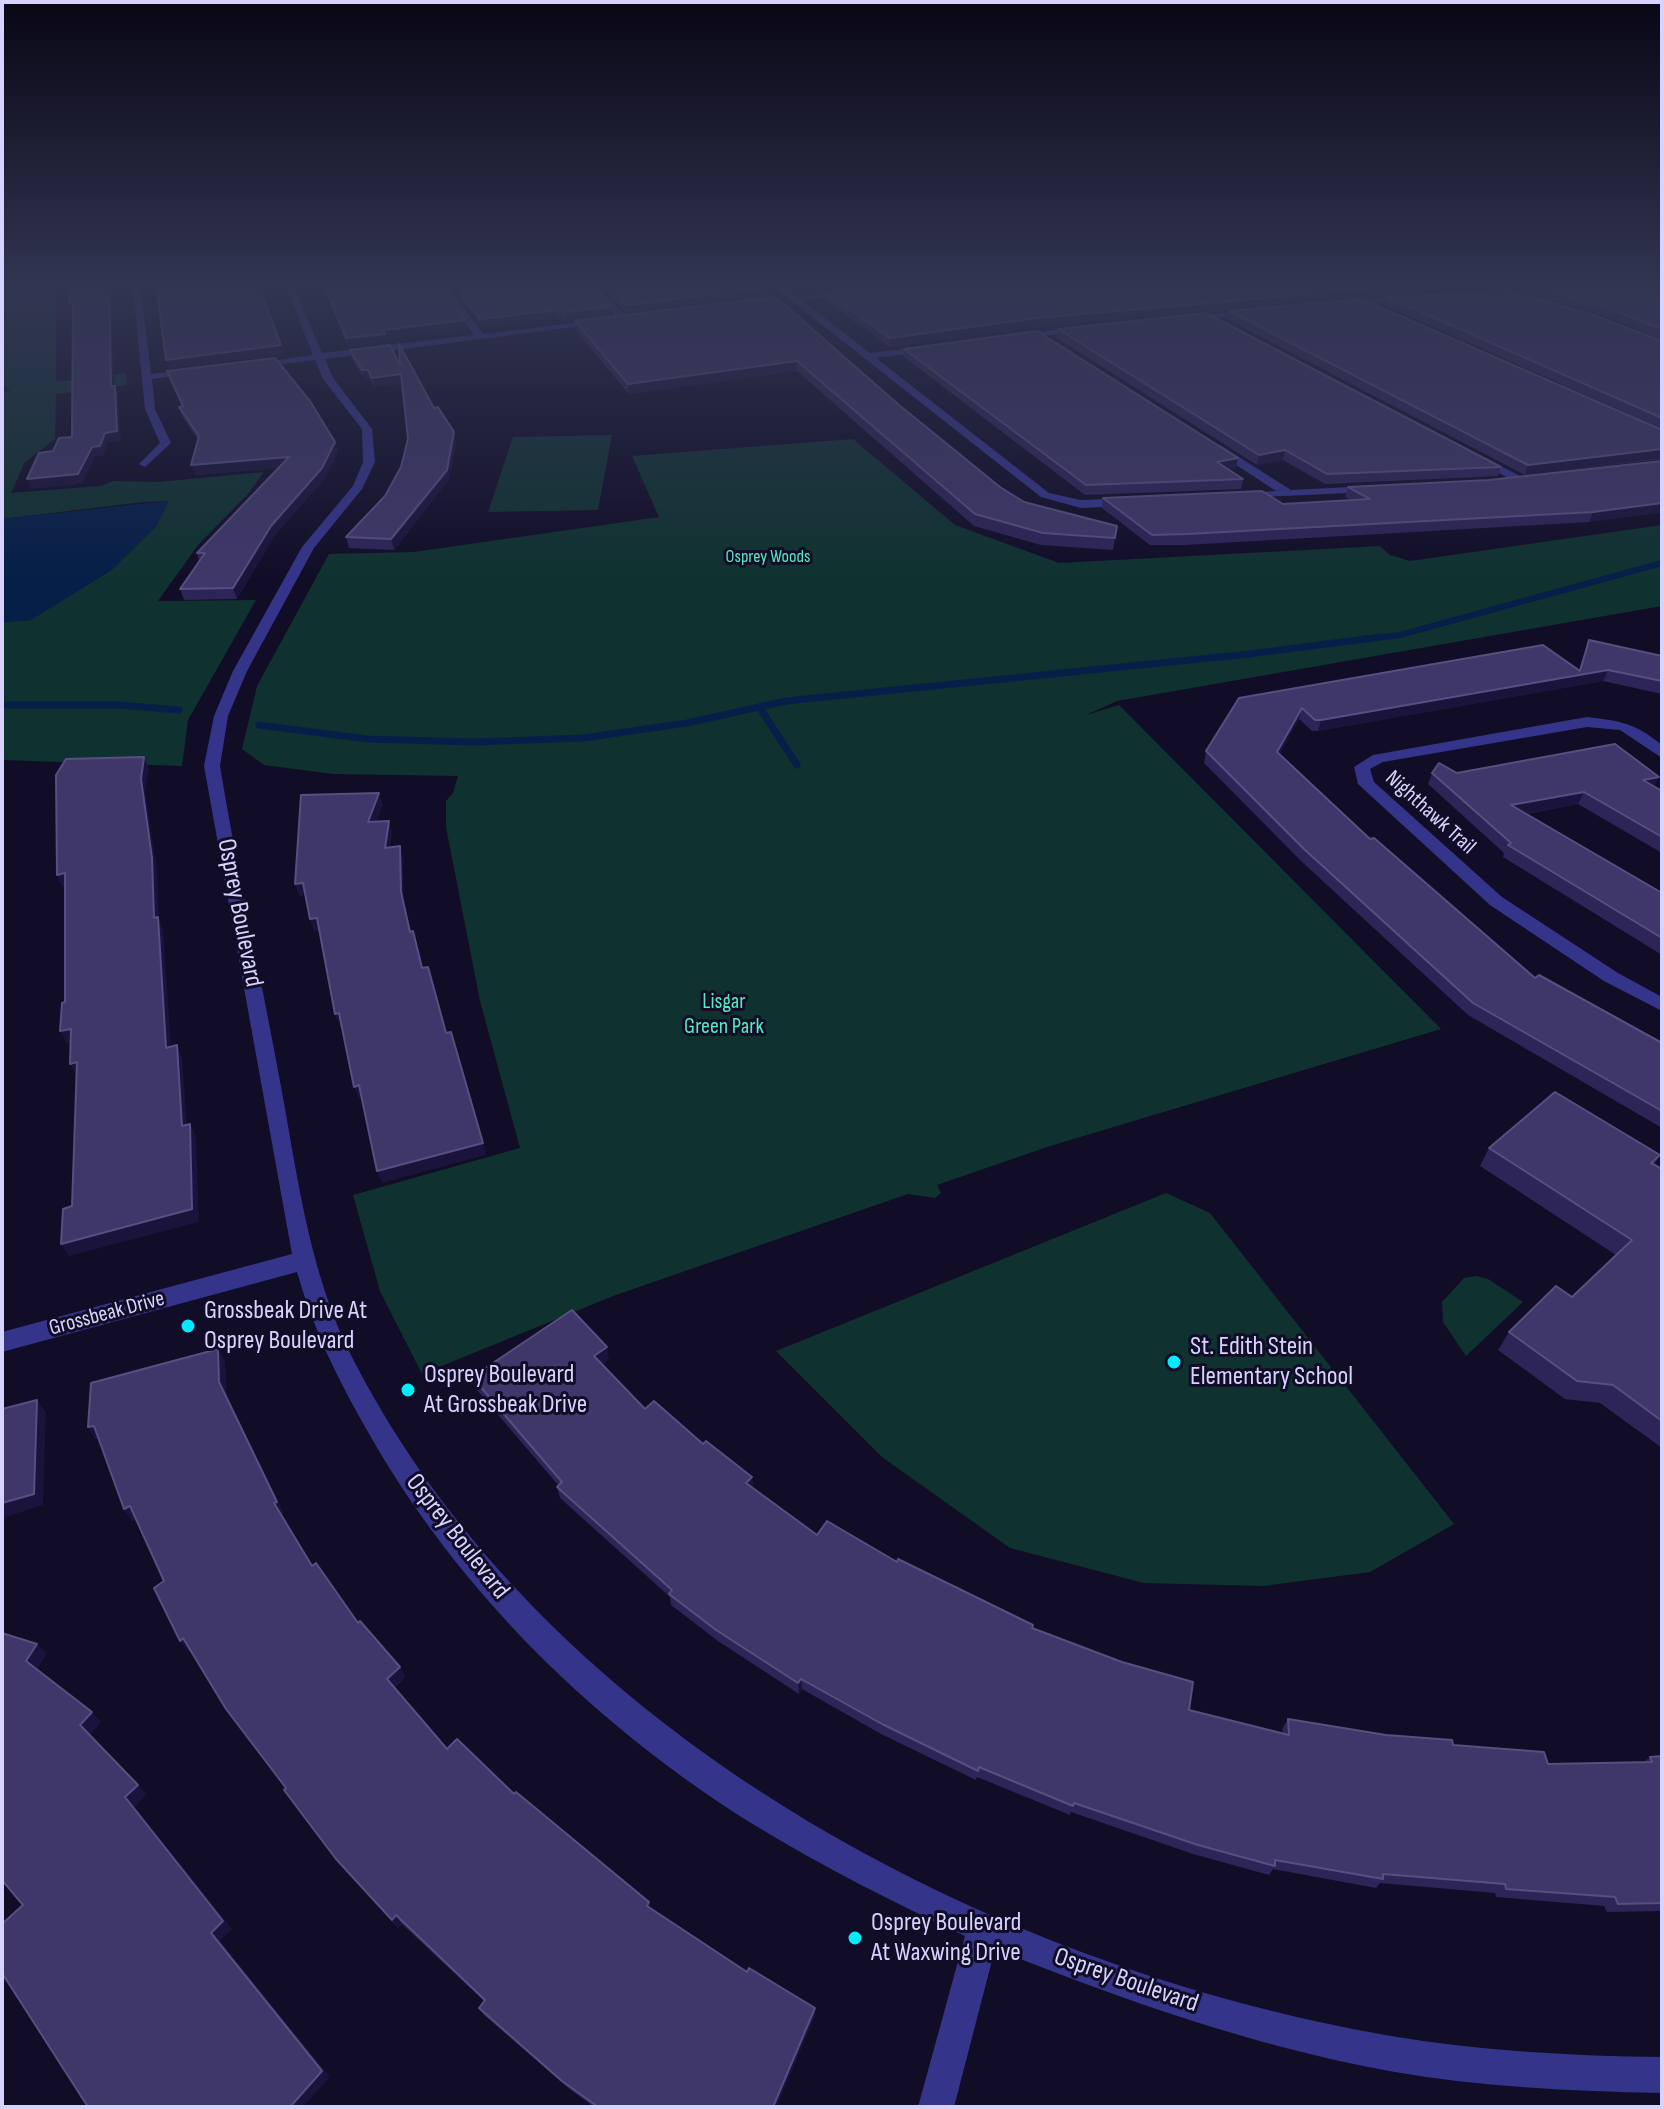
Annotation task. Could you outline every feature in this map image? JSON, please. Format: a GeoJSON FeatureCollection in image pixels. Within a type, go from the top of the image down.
{"type":"FeatureCollection","features":[{"type":"Feature","properties":{"kind":"street"},"geometry":{"type":"LineString","coordinates":[[145,464],[166,443],[150,409],[148,387]]}},
{"type":"Feature","properties":{"kind":"street","name":"Osprey Boulevard"},"geometry":{"type":"LineString","coordinates":[[333,387],[367,429],[369,462],[358,487],[308,547],[227,697],[212,760],[305,1260],[320,1310],[341,1361],[385,1443],[441,1524],[520,1616],[618,1708],[742,1799],[894,1887],[983,1930],[1177,2000],[1261,2024],[1390,2054],[1549,2070],[1662,2075]]}},
{"type":"Feature","properties":{"kind":"street"},"geometry":{"type":"LineString","coordinates":[[909,387],[1045,495],[1081,504],[1138,502]]}},
{"type":"Feature","properties":{"kind":"street"},"geometry":{"type":"LineString","coordinates":[[1206,441],[1288,493]]}},
{"type":"Feature","properties":{"kind":"street"},"geometry":{"type":"LineString","coordinates":[[1463,450],[1522,481]]}},
{"type":"Feature","properties":{"kind":"street"},"geometry":{"type":"LineString","coordinates":[[1501,483],[1536,480]]}},
{"type":"Feature","properties":{"kind":"street"},"geometry":{"type":"LineString","coordinates":[[1228,497],[1381,489]]}},
{"type":"Feature","properties":{"kind":"street","name":"Nighthawk Trail"},"geometry":{"type":"LineString","coordinates":[[1662,753],[1638,733],[1623,726],[1587,722],[1379,758],[1362,767],[1362,775],[1366,784],[1496,901],[1611,977],[1662,1005]]}},
{"type":"Feature","properties":{"kind":"street","name":"Grossbeak Drive"},"geometry":{"type":"LineString","coordinates":[[2,1342],[305,1260]]}},
{"type":"Feature","properties":{"kind":"street"},"geometry":{"type":"LineString","coordinates":[[936,2107],[983,1930]]}},
{"type":"Feature","properties":{"kind":"green space"},"geometry":{"type":"Polygon","coordinates":[[[6,387],[108,387],[56,394],[55,439],[25,462],[11,493],[101,486],[113,481],[158,482],[264,472],[248,494],[198,545],[158,601],[256,600],[188,720],[182,766],[2,760],[2,622],[31,620],[169,501],[2,519],[2,392],[10,391],[6,387]]]}},
{"type":"Feature","properties":{"kind":"green space"},"geometry":{"type":"Polygon","coordinates":[[[612,435],[598,510],[488,512],[513,437],[612,435]]]}},
{"type":"Feature","properties":{"kind":"green space"},"geometry":{"type":"Polygon","coordinates":[[[853,439],[955,525],[1059,563],[1380,546],[1390,555],[1410,561],[1662,525],[1662,606],[1117,701],[1086,715],[1119,705],[1441,1029],[1050,1146],[937,1185],[941,1193],[935,1198],[908,1194],[613,1296],[422,1374],[380,1291],[353,1195],[520,1148],[480,1001],[446,827],[446,801],[453,793],[458,776],[333,774],[264,765],[242,749],[257,686],[329,554],[414,552],[659,517],[632,456],[853,439]]]}},
{"type":"Feature","properties":{"kind":"green space"},"geometry":{"type":"Polygon","coordinates":[[[1166,1193],[1210,1213],[1454,1524],[1370,1572],[1263,1586],[1144,1583],[1010,1548],[882,1457],[776,1351],[1166,1193]]]}},
{"type":"Feature","properties":{"kind":"green space"},"geometry":{"type":"Polygon","coordinates":[[[1476,1276],[1488,1279],[1523,1302],[1466,1356],[1443,1322],[1442,1302],[1464,1278],[1476,1276]]]}},
{"type":"Feature","properties":{"kind":"water"},"geometry":{"type":"Polygon","coordinates":[[[169,501],[156,527],[112,570],[31,620],[2,622],[2,519],[169,501]]]}},
{"type":"Feature","properties":{"kind":"building"},"geometry":{"type":"Polygon","coordinates":[[[72,387],[115,387],[117,431],[105,433],[100,446],[92,447],[78,474],[27,479],[39,453],[53,451],[59,438],[72,437],[72,387]]]}},
{"type":"Feature","properties":{"kind":"building"},"geometry":{"type":"Polygon","coordinates":[[[175,387],[299,387],[335,442],[322,468],[271,526],[233,588],[180,589],[205,553],[197,553],[289,457],[191,465],[199,436],[179,407],[183,406],[175,387]]]}},
{"type":"Feature","properties":{"kind":"building"},"geometry":{"type":"Polygon","coordinates":[[[402,387],[423,387],[434,408],[438,407],[454,432],[447,470],[391,539],[346,537],[385,496],[401,467],[408,439],[402,387]]]}},
{"type":"Feature","properties":{"kind":"building"},"geometry":{"type":"Polygon","coordinates":[[[828,387],[879,387],[1000,487],[1024,502],[1117,526],[1115,538],[1043,533],[975,514],[828,387]]]}},
{"type":"Feature","properties":{"kind":"building"},"geometry":{"type":"Polygon","coordinates":[[[955,387],[1126,387],[1238,458],[1217,462],[1243,479],[1086,485],[955,387]]]}},
{"type":"Feature","properties":{"kind":"building"},"geometry":{"type":"Polygon","coordinates":[[[1151,387],[1349,387],[1501,467],[1327,474],[1285,450],[1259,455],[1151,387]]]}},
{"type":"Feature","properties":{"kind":"building"},"geometry":{"type":"Polygon","coordinates":[[[1377,387],[1564,387],[1662,430],[1662,449],[1528,465],[1377,387]]]}},
{"type":"Feature","properties":{"kind":"building"},"geometry":{"type":"Polygon","coordinates":[[[1592,387],[1662,387],[1662,418],[1592,387]]]}},
{"type":"Feature","properties":{"kind":"building"},"geometry":{"type":"Polygon","coordinates":[[[1662,461],[1662,503],[1593,512],[1152,535],[1103,498],[1262,491],[1283,504],[1370,499],[1348,487],[1489,480],[1662,461]]]}},
{"type":"Feature","properties":{"kind":"building"},"geometry":{"type":"Polygon","coordinates":[[[1589,640],[1662,656],[1662,681],[1608,670],[1321,720],[1315,720],[1302,708],[1277,752],[1370,839],[1374,838],[1535,978],[1539,975],[1662,1043],[1662,1111],[1473,1003],[1304,849],[1206,751],[1239,698],[1543,645],[1580,671],[1589,640]]]}},
{"type":"Feature","properties":{"kind":"building"},"geometry":{"type":"Polygon","coordinates":[[[1615,744],[1659,777],[1643,780],[1662,791],[1662,837],[1584,792],[1511,805],[1662,893],[1662,938],[1508,845],[1511,843],[1432,773],[1439,763],[1457,773],[1615,744]]]}},
{"type":"Feature","properties":{"kind":"building"},"geometry":{"type":"Polygon","coordinates":[[[144,757],[141,779],[152,858],[154,918],[158,917],[166,1048],[177,1045],[182,1126],[190,1124],[192,1209],[61,1244],[63,1209],[72,1206],[77,1062],[70,1064],[71,1029],[60,1031],[62,1003],[65,1002],[65,873],[57,875],[56,775],[66,759],[144,757]]]}},
{"type":"Feature","properties":{"kind":"building"},"geometry":{"type":"Polygon","coordinates":[[[379,793],[368,822],[389,821],[385,848],[400,846],[401,892],[410,932],[413,931],[422,968],[428,967],[446,1033],[451,1032],[483,1143],[377,1171],[359,1085],[354,1087],[339,1013],[335,1014],[317,918],[310,919],[303,883],[295,884],[301,795],[379,793]]]}},
{"type":"Feature","properties":{"kind":"building"},"geometry":{"type":"Polygon","coordinates":[[[1555,1092],[1660,1155],[1651,1163],[1662,1169],[1662,1421],[1613,1385],[1577,1381],[1509,1332],[1556,1286],[1572,1297],[1632,1240],[1489,1148],[1555,1092]]]}},
{"type":"Feature","properties":{"kind":"building"},"geometry":{"type":"Polygon","coordinates":[[[572,1310],[607,1347],[594,1356],[645,1409],[654,1401],[703,1444],[706,1441],[752,1477],[746,1483],[817,1535],[827,1521],[897,1562],[898,1559],[1033,1625],[1032,1628],[1122,1662],[1193,1682],[1189,1710],[1289,1735],[1288,1719],[1386,1735],[1452,1740],[1453,1745],[1544,1752],[1548,1764],[1652,1762],[1650,1757],[1662,1756],[1662,1903],[1618,1904],[1615,1897],[1506,1889],[1505,1884],[1383,1874],[1383,1879],[1275,1860],[1275,1866],[1198,1845],[1074,1803],[1073,1806],[979,1767],[978,1771],[882,1724],[801,1679],[798,1683],[716,1630],[669,1594],[672,1590],[557,1487],[562,1482],[472,1377],[572,1310]]]}},
{"type":"Feature","properties":{"kind":"building"},"geometry":{"type":"Polygon","coordinates":[[[218,1349],[219,1382],[277,1502],[274,1503],[312,1566],[316,1563],[358,1623],[360,1621],[400,1667],[387,1679],[447,1749],[457,1739],[514,1794],[516,1792],[649,1902],[647,1906],[747,1972],[749,1968],[815,2008],[773,2107],[598,2107],[562,2081],[479,2008],[485,2000],[396,1915],[392,1920],[336,1859],[284,1790],[286,1788],[226,1709],[183,1638],[180,1641],[154,1588],[164,1581],[130,1506],[124,1509],[94,1426],[88,1427],[91,1383],[218,1349]]]}},
{"type":"Feature","properties":{"kind":"building"},"geometry":{"type":"Polygon","coordinates":[[[37,1400],[34,1494],[2,1503],[2,1409],[37,1400]]]}},
{"type":"Feature","properties":{"kind":"building"},"geometry":{"type":"Polygon","coordinates":[[[2,1633],[37,1644],[26,1661],[92,1712],[80,1725],[138,1785],[125,1797],[223,1921],[211,1933],[322,2071],[290,2107],[88,2107],[2,1973],[2,1924],[23,1905],[2,1880],[2,1633]]]}},
{"type":"Feature","properties":{"kind":"waterway"},"geometry":{"type":"LineString","coordinates":[[1369,639],[1400,635],[1662,563]]}},
{"type":"Feature","properties":{"kind":"waterway"},"geometry":{"type":"LineString","coordinates":[[1369,639],[1381,637]]}},
{"type":"Feature","properties":{"kind":"waterway"},"geometry":{"type":"LineString","coordinates":[[1365,639],[1369,639]]}},
{"type":"Feature","properties":{"kind":"waterway"},"geometry":{"type":"LineString","coordinates":[[259,725],[367,739],[474,742],[583,738],[687,723],[786,701],[1249,654],[1369,639]]}},
{"type":"Feature","properties":{"kind":"waterway"},"geometry":{"type":"LineString","coordinates":[[2,705],[119,705],[179,710]]}},
{"type":"Feature","properties":{"kind":"waterway"},"geometry":{"type":"LineString","coordinates":[[760,708],[797,765]]}},
{"type":"Feature","properties":{"kind":"place","name":"Grossbeak Drive At Osprey Boulevard"},"geometry":{"type":"Point","coordinates":[188,1326]}},
{"type":"Feature","properties":{"kind":"place","name":"St. Edith Stein Elementary School"},"geometry":{"type":"Point","coordinates":[1174,1362]}},
{"type":"Feature","properties":{"kind":"place","name":"Osprey Boulevard At Grossbeak Drive"},"geometry":{"type":"Point","coordinates":[408,1390]}},
{"type":"Feature","properties":{"kind":"place","name":"Osprey Boulevard At Waxwing Drive"},"geometry":{"type":"Point","coordinates":[855,1938]}},
{"type":"Feature","properties":{"kind":"park label","name":"Osprey Woods"},"geometry":{"type":"Point","coordinates":[768,557]}},
{"type":"Feature","properties":{"kind":"park label","name":"Lisgar Green Park"},"geometry":{"type":"Point","coordinates":[724,1014]}}]}
